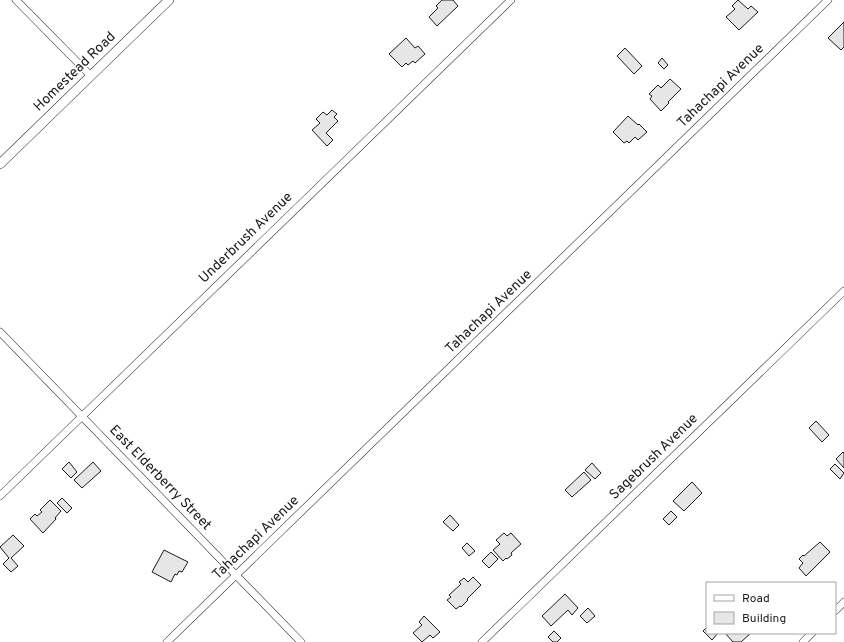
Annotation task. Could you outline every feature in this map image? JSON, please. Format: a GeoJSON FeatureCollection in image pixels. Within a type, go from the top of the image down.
{"type":"FeatureCollection","features":[{"type":"Feature","properties":{"kind":"main road","name":"Homestead Road"},"geometry":{"type":"LineString","coordinates":[[0,164],[169,0]]}},
{"type":"Feature","properties":{"kind":"street"},"geometry":{"type":"LineString","coordinates":[[16,0],[91,76]]}},
{"type":"Feature","properties":{"kind":"street","name":"Underbrush Avenue"},"geometry":{"type":"LineString","coordinates":[[0,496],[511,0]]}},
{"type":"Feature","properties":{"kind":"street","name":"Tahachapi Avenue"},"geometry":{"type":"LineString","coordinates":[[167,642],[828,0]]}},
{"type":"Feature","properties":{"kind":"street","name":"Sagebrush Avenue"},"geometry":{"type":"LineString","coordinates":[[482,642],[844,291]]}},
{"type":"Feature","properties":{"kind":"street","name":"East Elderberry Street"},"geometry":{"type":"LineString","coordinates":[[0,332],[301,642]]}},
{"type":"Feature","properties":{"kind":"street"},"geometry":{"type":"LineString","coordinates":[[836,610],[844,602]]}},
{"type":"Feature","properties":{"kind":"street"},"geometry":{"type":"LineString","coordinates":[[803,642],[811,634]]}},
{"type":"Feature","properties":{"kind":"building"},"geometry":{"type":"Polygon","coordinates":[[[442,0],[453,0],[458,6],[437,26],[429,17],[438,8],[436,6],[442,0]]]}},
{"type":"Feature","properties":{"kind":"building"},"geometry":{"type":"Polygon","coordinates":[[[738,0],[748,9],[751,6],[758,12],[739,30],[726,17],[735,9],[732,6],[738,0]]]}},
{"type":"Feature","properties":{"kind":"building"},"geometry":{"type":"Polygon","coordinates":[[[844,22],[844,47],[841,50],[828,38],[844,22]]]}},
{"type":"Feature","properties":{"kind":"building"},"geometry":{"type":"Polygon","coordinates":[[[406,38],[415,48],[418,46],[425,54],[415,63],[413,61],[408,65],[406,63],[402,67],[389,54],[406,38]]]}},
{"type":"Feature","properties":{"kind":"building"},"geometry":{"type":"Polygon","coordinates":[[[625,48],[642,66],[634,74],[617,56],[625,48]]]}},
{"type":"Feature","properties":{"kind":"building"},"geometry":{"type":"Polygon","coordinates":[[[662,58],[668,65],[664,69],[658,63],[662,58]]]}},
{"type":"Feature","properties":{"kind":"building"},"geometry":{"type":"Polygon","coordinates":[[[670,79],[681,89],[661,111],[650,99],[652,96],[649,94],[658,85],[661,88],[670,79]]]}},
{"type":"Feature","properties":{"kind":"building"},"geometry":{"type":"Polygon","coordinates":[[[332,110],[337,114],[334,117],[338,121],[326,133],[333,140],[327,146],[312,130],[320,123],[316,119],[323,112],[327,115],[332,110]]]}},
{"type":"Feature","properties":{"kind":"building"},"geometry":{"type":"Polygon","coordinates":[[[628,116],[647,132],[638,140],[635,137],[629,143],[627,141],[624,143],[613,132],[628,116]]]}},
{"type":"Feature","properties":{"kind":"building"},"geometry":{"type":"Polygon","coordinates":[[[816,421],[829,435],[822,442],[809,428],[816,421]]]}},
{"type":"Feature","properties":{"kind":"building"},"geometry":{"type":"Polygon","coordinates":[[[843,452],[844,453],[844,468],[836,459],[843,452]]]}},
{"type":"Feature","properties":{"kind":"building"},"geometry":{"type":"Polygon","coordinates":[[[69,462],[77,472],[71,478],[62,469],[69,462]]]}},
{"type":"Feature","properties":{"kind":"building"},"geometry":{"type":"Polygon","coordinates":[[[93,462],[101,471],[82,488],[74,480],[93,462]]]}},
{"type":"Feature","properties":{"kind":"building"},"geometry":{"type":"Polygon","coordinates":[[[592,463],[601,473],[595,479],[585,470],[592,463]]]}},
{"type":"Feature","properties":{"kind":"building"},"geometry":{"type":"Polygon","coordinates":[[[835,464],[844,473],[840,479],[830,469],[835,464]]]}},
{"type":"Feature","properties":{"kind":"building"},"geometry":{"type":"Polygon","coordinates":[[[584,472],[591,480],[572,497],[565,490],[584,472]]]}},
{"type":"Feature","properties":{"kind":"building"},"geometry":{"type":"Polygon","coordinates":[[[692,482],[702,493],[684,511],[673,501],[692,482]]]}},
{"type":"Feature","properties":{"kind":"building"},"geometry":{"type":"Polygon","coordinates":[[[62,498],[72,508],[67,513],[57,503],[62,498]]]}},
{"type":"Feature","properties":{"kind":"building"},"geometry":{"type":"Polygon","coordinates":[[[50,500],[61,511],[43,533],[30,519],[35,514],[37,516],[42,512],[40,510],[50,500]]]}},
{"type":"Feature","properties":{"kind":"building"},"geometry":{"type":"Polygon","coordinates":[[[671,511],[677,517],[669,525],[663,519],[671,511]]]}},
{"type":"Feature","properties":{"kind":"building"},"geometry":{"type":"Polygon","coordinates":[[[450,515],[459,525],[453,531],[443,522],[450,515]]]}},
{"type":"Feature","properties":{"kind":"building"},"geometry":{"type":"Polygon","coordinates":[[[504,533],[507,536],[511,533],[521,544],[511,553],[512,555],[503,561],[493,550],[500,544],[496,540],[504,533]]]}},
{"type":"Feature","properties":{"kind":"building"},"geometry":{"type":"Polygon","coordinates":[[[13,535],[24,546],[11,558],[18,566],[11,572],[3,564],[9,558],[0,547],[13,535]]]}},
{"type":"Feature","properties":{"kind":"building"},"geometry":{"type":"Polygon","coordinates":[[[820,542],[830,552],[806,576],[799,568],[803,563],[799,559],[820,542]]]}},
{"type":"Feature","properties":{"kind":"building"},"geometry":{"type":"Polygon","coordinates":[[[467,543],[475,551],[469,556],[462,548],[467,543]]]}},
{"type":"Feature","properties":{"kind":"building"},"geometry":{"type":"Polygon","coordinates":[[[164,550],[188,562],[182,572],[179,571],[177,575],[175,574],[171,582],[152,572],[164,550]]]}},
{"type":"Feature","properties":{"kind":"building"},"geometry":{"type":"Polygon","coordinates":[[[491,552],[498,559],[489,568],[482,561],[491,552]]]}},
{"type":"Feature","properties":{"kind":"building"},"geometry":{"type":"Polygon","coordinates":[[[473,577],[481,585],[461,607],[460,606],[456,609],[447,600],[451,597],[449,595],[461,584],[459,582],[464,578],[468,582],[473,577]]]}},
{"type":"Feature","properties":{"kind":"building"},"geometry":{"type":"Polygon","coordinates":[[[565,594],[578,608],[572,615],[568,610],[551,626],[542,616],[565,594]]]}},
{"type":"Feature","properties":{"kind":"building"},"geometry":{"type":"Polygon","coordinates":[[[588,608],[595,616],[587,623],[580,616],[588,608]]]}},
{"type":"Feature","properties":{"kind":"building"},"geometry":{"type":"Polygon","coordinates":[[[424,616],[440,632],[433,638],[430,635],[422,642],[413,633],[422,625],[419,622],[424,616]]]}},
{"type":"Feature","properties":{"kind":"building"},"geometry":{"type":"Polygon","coordinates":[[[554,631],[561,638],[557,642],[553,642],[548,637],[554,631]]]}},
{"type":"Feature","properties":{"kind":"building"},"geometry":{"type":"Polygon","coordinates":[[[706,634],[717,634],[712,640],[706,634]]]}},
{"type":"Feature","properties":{"kind":"building"},"geometry":{"type":"Polygon","coordinates":[[[726,634],[750,634],[741,642],[733,642],[726,634]]]}}]}
